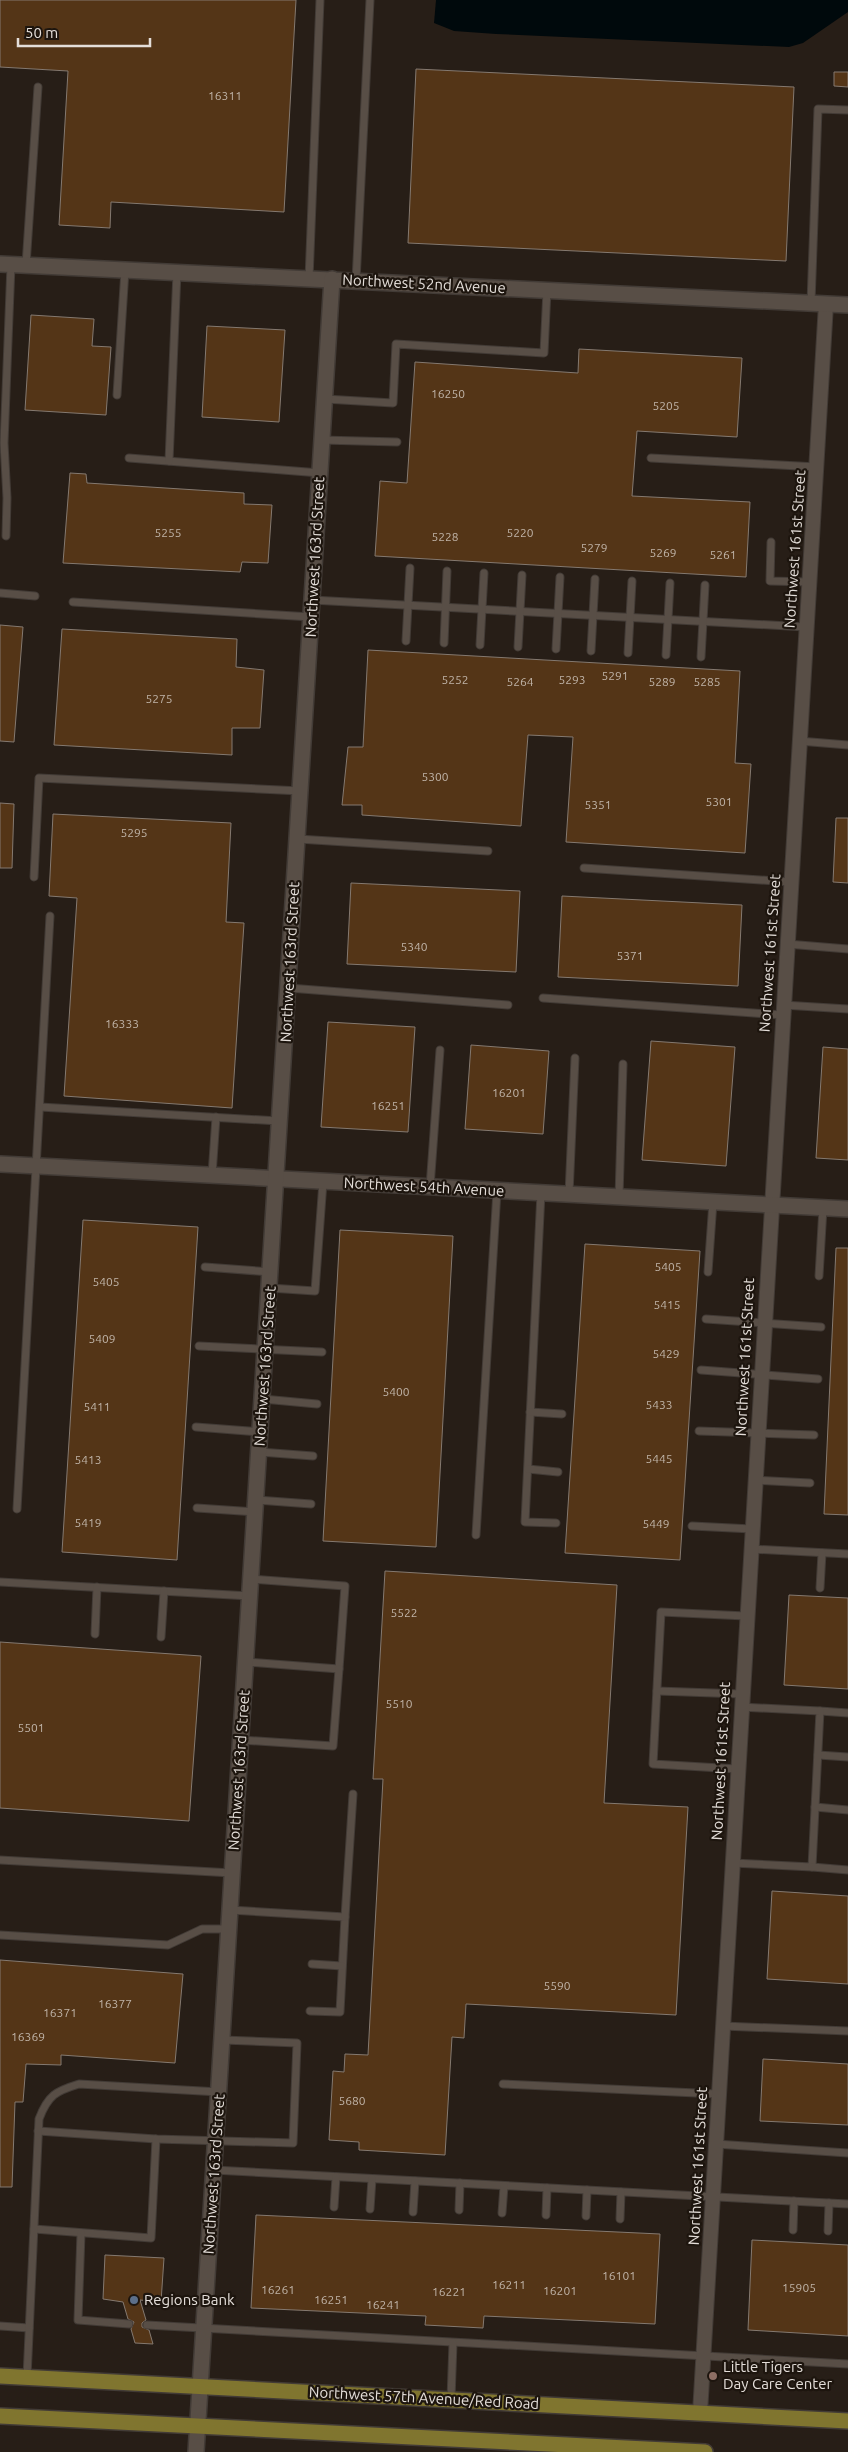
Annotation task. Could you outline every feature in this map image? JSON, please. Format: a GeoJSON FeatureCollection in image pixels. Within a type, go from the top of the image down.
{"type":"FeatureCollection","features":[{"type":"Feature","properties":{"kind":"main road","name":"Northwest 57th Avenue/Red Road"},"geometry":{"type":"LineString","coordinates":[[0,2376],[848,2420]]}},
{"type":"Feature","properties":{"kind":"main road"},"geometry":{"type":"LineString","coordinates":[[0,2416],[627,2450],[705,2452]]}},
{"type":"Feature","properties":{"kind":"street","name":"Northwest 52nd Avenue"},"geometry":{"type":"LineString","coordinates":[[5,264],[848,305]]}},
{"type":"Feature","properties":{"kind":"street","name":"Northwest 163rd Street"},"geometry":{"type":"LineString","coordinates":[[196,2452],[281,1121],[332,280]]}},
{"type":"Feature","properties":{"kind":"street","name":"Northwest 161st Street"},"geometry":{"type":"LineString","coordinates":[[700,2413],[754,1480],[826,304]]}},
{"type":"Feature","properties":{"kind":"street","name":"Northwest 54th Avenue"},"geometry":{"type":"LineString","coordinates":[[0,1164],[848,1209]]}},
{"type":"Feature","properties":{"kind":"lane"},"geometry":{"type":"LineString","coordinates":[[309,278],[320,0]]}},
{"type":"Feature","properties":{"kind":"lane"},"geometry":{"type":"LineString","coordinates":[[356,281],[370,0]]}},
{"type":"Feature","properties":{"kind":"lane"},"geometry":{"type":"LineString","coordinates":[[26,265],[38,87]]}},
{"type":"Feature","properties":{"kind":"lane"},"geometry":{"type":"LineString","coordinates":[[811,303],[818,109],[848,110]]}},
{"type":"Feature","properties":{"kind":"lane"},"geometry":{"type":"LineString","coordinates":[[5,264],[4,443],[7,498],[6,536]]}},
{"type":"Feature","properties":{"kind":"lane"},"geometry":{"type":"LineString","coordinates":[[117,395],[125,270]]}},
{"type":"Feature","properties":{"kind":"lane"},"geometry":{"type":"LineString","coordinates":[[169,461],[177,272]]}},
{"type":"Feature","properties":{"kind":"lane"},"geometry":{"type":"LineString","coordinates":[[325,399],[393,403],[396,344],[544,353],[547,290]]}},
{"type":"Feature","properties":{"kind":"lane"},"geometry":{"type":"LineString","coordinates":[[322,440],[397,442]]}},
{"type":"Feature","properties":{"kind":"lane"},"geometry":{"type":"LineString","coordinates":[[129,458],[320,473]]}},
{"type":"Feature","properties":{"kind":"lane"},"geometry":{"type":"LineString","coordinates":[[651,458],[817,467]]}},
{"type":"Feature","properties":{"kind":"lane"},"geometry":{"type":"LineString","coordinates":[[771,542],[770,581],[810,582]]}},
{"type":"Feature","properties":{"kind":"lane"},"geometry":{"type":"LineString","coordinates":[[406,641],[410,568]]}},
{"type":"Feature","properties":{"kind":"lane"},"geometry":{"type":"LineString","coordinates":[[444,643],[448,571]]}},
{"type":"Feature","properties":{"kind":"lane"},"geometry":{"type":"LineString","coordinates":[[480,645],[484,573]]}},
{"type":"Feature","properties":{"kind":"lane"},"geometry":{"type":"LineString","coordinates":[[518,647],[522,575]]}},
{"type":"Feature","properties":{"kind":"lane"},"geometry":{"type":"LineString","coordinates":[[556,649],[560,577]]}},
{"type":"Feature","properties":{"kind":"lane"},"geometry":{"type":"LineString","coordinates":[[592,651],[596,579]]}},
{"type":"Feature","properties":{"kind":"lane"},"geometry":{"type":"LineString","coordinates":[[628,653],[632,581]]}},
{"type":"Feature","properties":{"kind":"lane"},"geometry":{"type":"LineString","coordinates":[[666,655],[670,583]]}},
{"type":"Feature","properties":{"kind":"lane"},"geometry":{"type":"LineString","coordinates":[[701,657],[705,585]]}},
{"type":"Feature","properties":{"kind":"lane"},"geometry":{"type":"LineString","coordinates":[[0,593],[35,596]]}},
{"type":"Feature","properties":{"kind":"lane"},"geometry":{"type":"LineString","coordinates":[[312,600],[806,627]]}},
{"type":"Feature","properties":{"kind":"lane"},"geometry":{"type":"LineString","coordinates":[[73,602],[312,617]]}},
{"type":"Feature","properties":{"kind":"lane"},"geometry":{"type":"LineString","coordinates":[[799,741],[848,744]]}},
{"type":"Feature","properties":{"kind":"lane"},"geometry":{"type":"LineString","coordinates":[[34,878],[39,778],[301,791]]}},
{"type":"Feature","properties":{"kind":"lane"},"geometry":{"type":"LineString","coordinates":[[298,838],[488,851]]}},
{"type":"Feature","properties":{"kind":"lane"},"geometry":{"type":"LineString","coordinates":[[584,868],[791,882]]}},
{"type":"Feature","properties":{"kind":"lane"},"geometry":{"type":"LineString","coordinates":[[17,1509],[50,916]]}},
{"type":"Feature","properties":{"kind":"lane"},"geometry":{"type":"LineString","coordinates":[[787,944],[848,949]]}},
{"type":"Feature","properties":{"kind":"lane"},"geometry":{"type":"LineString","coordinates":[[289,988],[508,1005]]}},
{"type":"Feature","properties":{"kind":"lane"},"geometry":{"type":"LineString","coordinates":[[543,998],[783,1010],[848,1010]]}},
{"type":"Feature","properties":{"kind":"lane"},"geometry":{"type":"LineString","coordinates":[[430,1187],[440,1050]]}},
{"type":"Feature","properties":{"kind":"lane"},"geometry":{"type":"LineString","coordinates":[[569,1194],[575,1058]]}},
{"type":"Feature","properties":{"kind":"lane"},"geometry":{"type":"LineString","coordinates":[[619,1197],[623,1064]]}},
{"type":"Feature","properties":{"kind":"lane"},"geometry":{"type":"LineString","coordinates":[[40,1107],[281,1121]]}},
{"type":"Feature","properties":{"kind":"lane"},"geometry":{"type":"LineString","coordinates":[[212,1176],[216,1117]]}},
{"type":"Feature","properties":{"kind":"lane"},"geometry":{"type":"LineString","coordinates":[[270,1288],[315,1291],[323,1182]]}},
{"type":"Feature","properties":{"kind":"lane"},"geometry":{"type":"LineString","coordinates":[[476,1535],[497,1191]]}},
{"type":"Feature","properties":{"kind":"lane"},"geometry":{"type":"LineString","coordinates":[[541,1193],[525,1522],[556,1523]]}},
{"type":"Feature","properties":{"kind":"lane"},"geometry":{"type":"LineString","coordinates":[[708,1272],[713,1202]]}},
{"type":"Feature","properties":{"kind":"lane"},"geometry":{"type":"LineString","coordinates":[[820,1276],[823,1207]]}},
{"type":"Feature","properties":{"kind":"lane"},"geometry":{"type":"LineString","coordinates":[[205,1267],[271,1272]]}},
{"type":"Feature","properties":{"kind":"lane"},"geometry":{"type":"LineString","coordinates":[[706,1319],[821,1326]]}},
{"type":"Feature","properties":{"kind":"lane"},"geometry":{"type":"LineString","coordinates":[[199,1346],[266,1351],[322,1352]]}},
{"type":"Feature","properties":{"kind":"lane"},"geometry":{"type":"LineString","coordinates":[[701,1370],[818,1379]]}},
{"type":"Feature","properties":{"kind":"lane"},"geometry":{"type":"LineString","coordinates":[[263,1399],[316,1404]]}},
{"type":"Feature","properties":{"kind":"lane"},"geometry":{"type":"LineString","coordinates":[[530,1412],[562,1414]]}},
{"type":"Feature","properties":{"kind":"lane"},"geometry":{"type":"LineString","coordinates":[[196,1427],[261,1432]]}},
{"type":"Feature","properties":{"kind":"lane"},"geometry":{"type":"LineString","coordinates":[[699,1431],[814,1435]]}},
{"type":"Feature","properties":{"kind":"lane"},"geometry":{"type":"LineString","coordinates":[[260,1452],[314,1456]]}},
{"type":"Feature","properties":{"kind":"lane"},"geometry":{"type":"LineString","coordinates":[[528,1469],[558,1472]]}},
{"type":"Feature","properties":{"kind":"lane"},"geometry":{"type":"LineString","coordinates":[[754,1480],[810,1483]]}},
{"type":"Feature","properties":{"kind":"lane"},"geometry":{"type":"LineString","coordinates":[[197,1508],[311,1504]]}},
{"type":"Feature","properties":{"kind":"lane"},"geometry":{"type":"LineString","coordinates":[[692,1526],[752,1530]]}},
{"type":"Feature","properties":{"kind":"lane"},"geometry":{"type":"LineString","coordinates":[[750,1549],[848,1554]]}},
{"type":"Feature","properties":{"kind":"lane"},"geometry":{"type":"LineString","coordinates":[[820,1588],[822,1553]]}},
{"type":"Feature","properties":{"kind":"lane"},"geometry":{"type":"LineString","coordinates":[[241,1740],[333,1746],[339,1669],[344,1586],[252,1579]]}},
{"type":"Feature","properties":{"kind":"lane"},"geometry":{"type":"LineString","coordinates":[[0,1582],[250,1596]]}},
{"type":"Feature","properties":{"kind":"lane"},"geometry":{"type":"LineString","coordinates":[[95,1634],[97,1587]]}},
{"type":"Feature","properties":{"kind":"lane"},"geometry":{"type":"LineString","coordinates":[[161,1637],[164,1591]]}},
{"type":"Feature","properties":{"kind":"lane"},"geometry":{"type":"LineString","coordinates":[[737,1769],[653,1764],[661,1612],[746,1616]]}},
{"type":"Feature","properties":{"kind":"lane"},"geometry":{"type":"LineString","coordinates":[[246,1662],[339,1669]]}},
{"type":"Feature","properties":{"kind":"lane"},"geometry":{"type":"LineString","coordinates":[[657,1690],[820,1712],[848,1713]]}},
{"type":"Feature","properties":{"kind":"lane"},"geometry":{"type":"LineString","coordinates":[[812,1867],[820,1712]]}},
{"type":"Feature","properties":{"kind":"lane"},"geometry":{"type":"LineString","coordinates":[[818,1755],[848,1758]]}},
{"type":"Feature","properties":{"kind":"lane"},"geometry":{"type":"LineString","coordinates":[[310,2010],[340,2012],[352,1794]]}},
{"type":"Feature","properties":{"kind":"lane"},"geometry":{"type":"LineString","coordinates":[[815,1807],[848,1810]]}},
{"type":"Feature","properties":{"kind":"lane"},"geometry":{"type":"LineString","coordinates":[[0,1860],[233,1873]]}},
{"type":"Feature","properties":{"kind":"lane"},"geometry":{"type":"LineString","coordinates":[[732,1863],[848,1870]]}},
{"type":"Feature","properties":{"kind":"lane"},"geometry":{"type":"LineString","coordinates":[[230,1910],[345,1917]]}},
{"type":"Feature","properties":{"kind":"lane"},"geometry":{"type":"LineString","coordinates":[[0,1935],[168,1945],[202,1929],[229,1930]]}},
{"type":"Feature","properties":{"kind":"lane"},"geometry":{"type":"LineString","coordinates":[[312,1964],[342,1966]]}},
{"type":"Feature","properties":{"kind":"lane"},"geometry":{"type":"LineString","coordinates":[[722,2026],[848,2031]]}},
{"type":"Feature","properties":{"kind":"lane"},"geometry":{"type":"LineString","coordinates":[[38,2131],[156,2139],[293,2144],[297,2043],[223,2040]]}},
{"type":"Feature","properties":{"kind":"lane"},"geometry":{"type":"LineString","coordinates":[[27,2377],[38,2131],[39,2119],[44,2104],[58,2090],[79,2084],[219,2092]]}},
{"type":"Feature","properties":{"kind":"lane"},"geometry":{"type":"LineString","coordinates":[[504,2084],[718,2094]]}},
{"type":"Feature","properties":{"kind":"lane"},"geometry":{"type":"LineString","coordinates":[[34,2230],[150,2238],[156,2139]]}},
{"type":"Feature","properties":{"kind":"lane"},"geometry":{"type":"LineString","coordinates":[[716,2144],[848,2153]]}},
{"type":"Feature","properties":{"kind":"lane"},"geometry":{"type":"LineString","coordinates":[[214,2170],[848,2204]]}},
{"type":"Feature","properties":{"kind":"lane"},"geometry":{"type":"LineString","coordinates":[[334,2207],[336,2177]]}},
{"type":"Feature","properties":{"kind":"lane"},"geometry":{"type":"LineString","coordinates":[[370,2209],[372,2179]]}},
{"type":"Feature","properties":{"kind":"lane"},"geometry":{"type":"LineString","coordinates":[[413,2212],[415,2181]]}},
{"type":"Feature","properties":{"kind":"lane"},"geometry":{"type":"LineString","coordinates":[[459,2210],[460,2183]]}},
{"type":"Feature","properties":{"kind":"lane"},"geometry":{"type":"LineString","coordinates":[[502,2213],[504,2186]]}},
{"type":"Feature","properties":{"kind":"lane"},"geometry":{"type":"LineString","coordinates":[[546,2215],[547,2188]]}},
{"type":"Feature","properties":{"kind":"lane"},"geometry":{"type":"LineString","coordinates":[[586,2216],[587,2190]]}},
{"type":"Feature","properties":{"kind":"lane"},"geometry":{"type":"LineString","coordinates":[[620,2219],[621,2192]]}},
{"type":"Feature","properties":{"kind":"lane"},"geometry":{"type":"LineString","coordinates":[[793,2230],[794,2201]]}},
{"type":"Feature","properties":{"kind":"lane"},"geometry":{"type":"LineString","coordinates":[[828,2231],[829,2203]]}},
{"type":"Feature","properties":{"kind":"lane"},"geometry":{"type":"LineString","coordinates":[[82,2233],[78,2320],[129,2324]]}},
{"type":"Feature","properties":{"kind":"lane"},"geometry":{"type":"LineString","coordinates":[[147,2325],[848,2364]]}},
{"type":"Feature","properties":{"kind":"lane"},"geometry":{"type":"LineString","coordinates":[[0,2326],[29,2328]]}},
{"type":"Feature","properties":{"kind":"lane"},"geometry":{"type":"LineString","coordinates":[[451,2399],[453,2343]]}},
{"type":"Feature","properties":{"kind":"shaded area"},"geometry":{"type":"Polygon","coordinates":[[[436,0],[848,0],[848,12],[803,43],[789,47],[454,31],[434,23],[436,0]]]}},
{"type":"Feature","properties":{"kind":"building"},"geometry":{"type":"Polygon","coordinates":[[[0,0],[296,0],[284,212],[111,202],[110,228],[59,225],[68,71],[0,67],[0,0]]]}},
{"type":"Feature","properties":{"kind":"building"},"geometry":{"type":"Polygon","coordinates":[[[416,69],[794,87],[786,261],[408,243],[416,69]]]}},
{"type":"Feature","properties":{"kind":"building"},"geometry":{"type":"Polygon","coordinates":[[[834,72],[848,72],[848,87],[834,86],[834,72]]]}},
{"type":"Feature","properties":{"kind":"building"},"geometry":{"type":"Polygon","coordinates":[[[31,315],[94,319],[92,346],[111,347],[106,415],[25,410],[31,315]]]}},
{"type":"Feature","properties":{"kind":"building"},"geometry":{"type":"Polygon","coordinates":[[[207,326],[285,330],[279,422],[202,417],[207,326]]]}},
{"type":"Feature","properties":{"kind":"building"},"geometry":{"type":"Polygon","coordinates":[[[579,349],[742,358],[737,437],[637,431],[632,496],[750,502],[746,577],[375,556],[380,481],[407,483],[415,362],[578,373],[579,349]]]}},
{"type":"Feature","properties":{"kind":"building"},"geometry":{"type":"Polygon","coordinates":[[[70,473],[86,474],[87,483],[244,493],[244,504],[272,505],[268,563],[242,562],[240,572],[63,563],[70,473]]]}},
{"type":"Feature","properties":{"kind":"building"},"geometry":{"type":"Polygon","coordinates":[[[0,625],[23,627],[14,742],[0,741],[0,625]]]}},
{"type":"Feature","properties":{"kind":"building"},"geometry":{"type":"Polygon","coordinates":[[[62,629],[237,639],[236,667],[264,670],[260,728],[232,728],[232,755],[54,745],[62,629]]]}},
{"type":"Feature","properties":{"kind":"building"},"geometry":{"type":"Polygon","coordinates":[[[368,650],[740,671],[735,763],[751,764],[745,853],[566,842],[573,737],[528,735],[521,826],[362,815],[362,805],[342,805],[348,747],[363,747],[368,650]]]}},
{"type":"Feature","properties":{"kind":"building"},"geometry":{"type":"Polygon","coordinates":[[[0,803],[14,804],[12,868],[0,868],[0,803]]]}},
{"type":"Feature","properties":{"kind":"building"},"geometry":{"type":"Polygon","coordinates":[[[53,814],[231,823],[226,922],[244,923],[232,1108],[64,1096],[77,898],[49,896],[53,814]]]}},
{"type":"Feature","properties":{"kind":"building"},"geometry":{"type":"Polygon","coordinates":[[[836,818],[848,818],[848,883],[833,882],[836,818]]]}},
{"type":"Feature","properties":{"kind":"building"},"geometry":{"type":"Polygon","coordinates":[[[351,883],[520,891],[516,972],[347,964],[351,883]]]}},
{"type":"Feature","properties":{"kind":"building"},"geometry":{"type":"Polygon","coordinates":[[[562,896],[742,905],[738,986],[558,977],[562,896]]]}},
{"type":"Feature","properties":{"kind":"building"},"geometry":{"type":"Polygon","coordinates":[[[328,1022],[415,1027],[408,1132],[321,1127],[328,1022]]]}},
{"type":"Feature","properties":{"kind":"building"},"geometry":{"type":"Polygon","coordinates":[[[651,1041],[735,1047],[726,1166],[642,1160],[651,1041]]]}},
{"type":"Feature","properties":{"kind":"building"},"geometry":{"type":"Polygon","coordinates":[[[471,1045],[549,1051],[543,1134],[465,1129],[471,1045]]]}},
{"type":"Feature","properties":{"kind":"building"},"geometry":{"type":"Polygon","coordinates":[[[823,1047],[848,1049],[848,1160],[816,1158],[823,1047]]]}},
{"type":"Feature","properties":{"kind":"building"},"geometry":{"type":"Polygon","coordinates":[[[83,1220],[198,1227],[177,1560],[62,1552],[83,1220]]]}},
{"type":"Feature","properties":{"kind":"building"},"geometry":{"type":"Polygon","coordinates":[[[340,1230],[453,1236],[436,1547],[323,1541],[340,1230]]]}},
{"type":"Feature","properties":{"kind":"building"},"geometry":{"type":"Polygon","coordinates":[[[585,1244],[700,1251],[680,1560],[565,1553],[585,1244]]]}},
{"type":"Feature","properties":{"kind":"building"},"geometry":{"type":"Polygon","coordinates":[[[836,1248],[848,1248],[848,1515],[824,1514],[836,1248]]]}},
{"type":"Feature","properties":{"kind":"building"},"geometry":{"type":"Polygon","coordinates":[[[385,1571],[617,1585],[604,1803],[688,1807],[676,2015],[466,2004],[464,2038],[452,2037],[445,2155],[359,2150],[359,2142],[329,2140],[333,2071],[344,2072],[345,2054],[368,2055],[383,1779],[373,1779],[385,1571]]]}},
{"type":"Feature","properties":{"kind":"building"},"geometry":{"type":"Polygon","coordinates":[[[789,1595],[848,1598],[848,1689],[784,1685],[789,1595]]]}},
{"type":"Feature","properties":{"kind":"building"},"geometry":{"type":"Polygon","coordinates":[[[0,1642],[201,1656],[189,1821],[0,1808],[0,1642]]]}},
{"type":"Feature","properties":{"kind":"building"},"geometry":{"type":"Polygon","coordinates":[[[772,1891],[848,1896],[848,1984],[767,1979],[772,1891]]]}},
{"type":"Feature","properties":{"kind":"building"},"geometry":{"type":"Polygon","coordinates":[[[0,1960],[183,1974],[175,2063],[61,2055],[61,2065],[26,2064],[23,2102],[15,2102],[12,2187],[0,2187],[0,1960]]]}},
{"type":"Feature","properties":{"kind":"building"},"geometry":{"type":"Polygon","coordinates":[[[763,2059],[848,2064],[848,2125],[760,2121],[763,2059]]]}},
{"type":"Feature","properties":{"kind":"building"},"geometry":{"type":"Polygon","coordinates":[[[256,2215],[660,2234],[655,2324],[484,2316],[483,2328],[425,2325],[426,2316],[251,2308],[256,2215]]]}},
{"type":"Feature","properties":{"kind":"building"},"geometry":{"type":"Polygon","coordinates":[[[752,2240],[848,2245],[848,2336],[748,2330],[752,2240]]]}},
{"type":"Feature","properties":{"kind":"building","name":"Regions Bank"},"geometry":{"type":"Polygon","coordinates":[[[105,2255],[164,2258],[161,2302],[140,2300],[146,2320],[142,2323],[142,2327],[149,2330],[153,2344],[135,2343],[131,2329],[134,2322],[128,2319],[123,2302],[103,2299],[105,2255]]]}},
{"type":"Feature","properties":{"kind":"place","name":"Regions Bank"},"geometry":{"type":"Point","coordinates":[134,2300]}},
{"type":"Feature","properties":{"kind":"place","name":"Little Tigers Day Care Center"},"geometry":{"type":"Point","coordinates":[713,2376]}}]}
